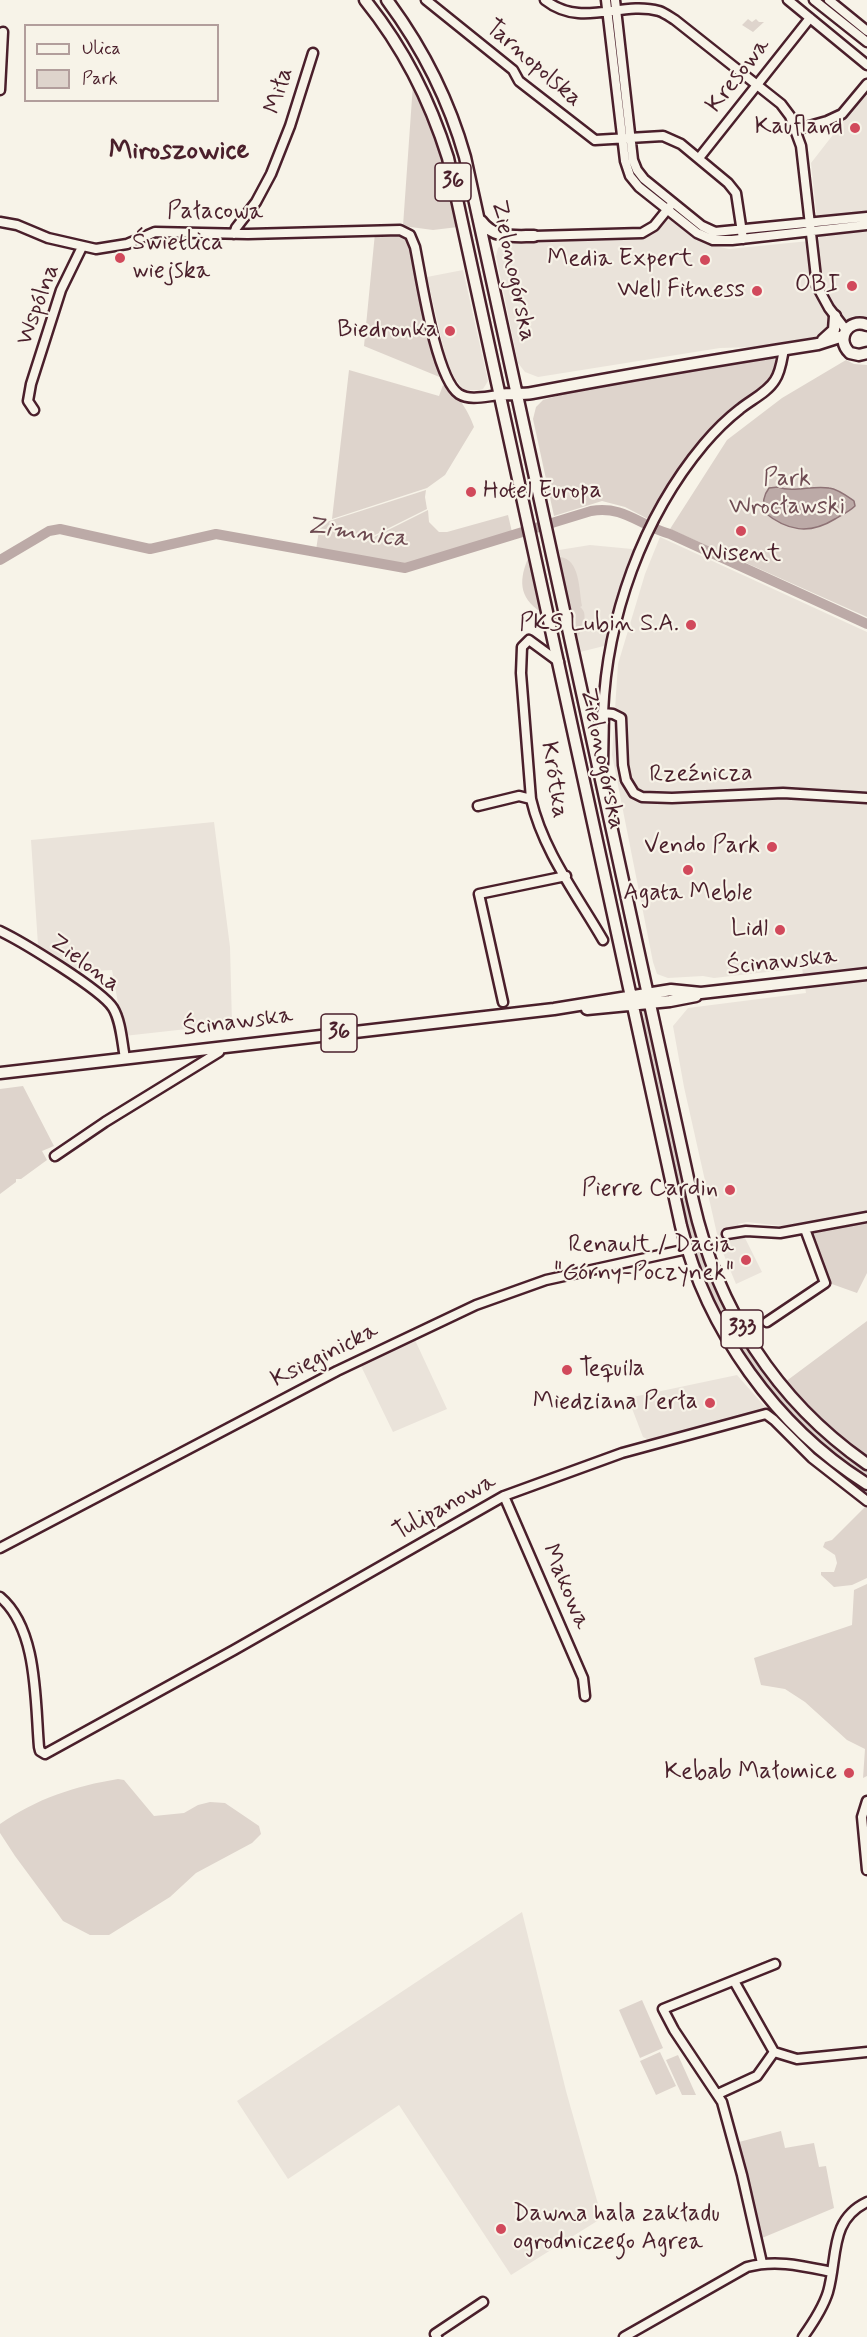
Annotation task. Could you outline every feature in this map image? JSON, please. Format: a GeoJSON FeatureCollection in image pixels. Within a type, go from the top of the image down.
{"type":"FeatureCollection","features":[{"type":"Feature","properties":{"kind":"main road","name":"Zielonogórska"},"geometry":{"type":"LineString","coordinates":[[366,0],[410,65],[442,139],[453,178],[687,1249],[728,1340],[753,1377],[809,1439],[834,1461],[867,1484]]}},
{"type":"Feature","properties":{"kind":"main road","name":"Zielonogórska"},"geometry":{"type":"LineString","coordinates":[[387,0],[420,51],[442,93],[461,144],[700,1230],[711,1265],[724,1297],[753,1347],[790,1396],[829,1435],[867,1464]]}},
{"type":"Feature","properties":{"kind":"main road"},"geometry":{"type":"LineString","coordinates":[[479,218],[490,232],[505,236],[534,236]]}},
{"type":"Feature","properties":{"kind":"main road"},"geometry":{"type":"LineString","coordinates":[[488,262],[494,244],[505,236]]}},
{"type":"Feature","properties":{"kind":"main road"},"geometry":{"type":"LineString","coordinates":[[818,344],[832,333],[835,316]]}},
{"type":"Feature","properties":{"kind":"main road"},"geometry":{"type":"LineString","coordinates":[[500,395],[517,392],[532,393],[605,378],[818,344],[867,325]]}},
{"type":"Feature","properties":{"kind":"main road"},"geometry":{"type":"LineString","coordinates":[[846,334],[854,355],[867,353]]}},
{"type":"Feature","properties":{"kind":"main road"},"geometry":{"type":"LineString","coordinates":[[602,782],[603,713]]}},
{"type":"Feature","properties":{"kind":"main road"},"geometry":{"type":"LineString","coordinates":[[643,969],[670,996],[659,1016],[657,1036]]}},
{"type":"Feature","properties":{"kind":"main road","name":"Ścinawska"},"geometry":{"type":"LineString","coordinates":[[649,998],[696,996],[701,993],[867,974]]}},
{"type":"Feature","properties":{"kind":"main road"},"geometry":{"type":"LineString","coordinates":[[627,975],[620,989],[608,1003],[632,1017],[639,1028]]}},
{"type":"Feature","properties":{"kind":"main road","name":"36"},"geometry":{"type":"LineString","coordinates":[[633,1000],[649,998]]}},
{"type":"Feature","properties":{"kind":"main road","name":"Ścinawska"},"geometry":{"type":"LineString","coordinates":[[0,1073],[633,1000]]}},
{"type":"Feature","properties":{"kind":"street","name":"Tarnopolska"},"geometry":{"type":"LineString","coordinates":[[426,0],[513,70],[519,81],[586,135],[595,140],[655,136],[674,140],[699,158],[736,193],[743,234]]}},
{"type":"Feature","properties":{"kind":"street"},"geometry":{"type":"LineString","coordinates":[[545,0],[568,12],[586,14],[644,8],[659,11],[675,20],[781,104],[790,116],[801,146],[816,282],[824,300],[846,334]]}},
{"type":"Feature","properties":{"kind":"street"},"geometry":{"type":"LineString","coordinates":[[606,0],[612,11]]}},
{"type":"Feature","properties":{"kind":"street"},"geometry":{"type":"LineString","coordinates":[[615,0],[612,11],[626,139],[637,170],[670,206],[705,237],[722,241],[743,234],[810,227],[867,225]]}},
{"type":"Feature","properties":{"kind":"street"},"geometry":{"type":"LineString","coordinates":[[788,0],[867,65]]}},
{"type":"Feature","properties":{"kind":"street"},"geometry":{"type":"LineString","coordinates":[[814,0],[867,42]]}},
{"type":"Feature","properties":{"kind":"street"},"geometry":{"type":"LineString","coordinates":[[829,0],[867,31]]}},
{"type":"Feature","properties":{"kind":"street","name":"Kresowa"},"geometry":{"type":"LineString","coordinates":[[699,158],[810,18]]}},
{"type":"Feature","properties":{"kind":"street"},"geometry":{"type":"LineString","coordinates":[[0,90],[3,32]]}},
{"type":"Feature","properties":{"kind":"street","name":"Miła"},"geometry":{"type":"LineString","coordinates":[[234,234],[256,202],[278,158],[313,53]]}},
{"type":"Feature","properties":{"kind":"street"},"geometry":{"type":"LineString","coordinates":[[795,130],[828,121],[842,114],[867,84]]}},
{"type":"Feature","properties":{"kind":"street"},"geometry":{"type":"LineString","coordinates":[[534,236],[642,233],[654,226],[670,206]]}},
{"type":"Feature","properties":{"kind":"street"},"geometry":{"type":"LineString","coordinates":[[810,227],[867,217]]}},
{"type":"Feature","properties":{"kind":"street","name":"Pałacowa"},"geometry":{"type":"LineString","coordinates":[[0,222],[17,225],[48,238],[96,249],[116,247],[155,232],[234,234],[400,230],[410,235],[415,247],[440,361],[452,388],[468,398],[500,395]]}},
{"type":"Feature","properties":{"kind":"street","name":"Wspólna"},"geometry":{"type":"LineString","coordinates":[[34,410],[28,401],[31,384],[61,290],[82,247]]}},
{"type":"Feature","properties":{"kind":"street"},"geometry":{"type":"LineString","coordinates":[[824,300],[846,334]]}},
{"type":"Feature","properties":{"kind":"street"},"geometry":{"type":"LineString","coordinates":[[603,713],[608,662],[616,622],[629,580],[648,534],[680,477],[703,445],[735,413],[774,383],[784,349]]}},
{"type":"Feature","properties":{"kind":"street","name":"Krótka"},"geometry":{"type":"LineString","coordinates":[[559,662],[529,640],[522,647],[521,673],[531,799],[550,852],[603,940]]}},
{"type":"Feature","properties":{"kind":"street","name":"Rzeźnicza"},"geometry":{"type":"LineString","coordinates":[[603,713],[621,718],[622,765],[626,780],[634,794],[642,797],[672,798],[783,793],[867,798]]}},
{"type":"Feature","properties":{"kind":"street"},"geometry":{"type":"LineString","coordinates":[[478,806],[519,796],[531,799]]}},
{"type":"Feature","properties":{"kind":"street"},"geometry":{"type":"LineString","coordinates":[[504,1002],[479,894],[566,876]]}},
{"type":"Feature","properties":{"kind":"street","name":"Zielona"},"geometry":{"type":"LineString","coordinates":[[0,931],[90,987],[105,999],[115,1013],[125,1058]]}},
{"type":"Feature","properties":{"kind":"street","name":"Ścinawska"},"geometry":{"type":"LineString","coordinates":[[56,1156],[113,1116],[219,1052]]}},
{"type":"Feature","properties":{"kind":"street"},"geometry":{"type":"LineString","coordinates":[[727,1234],[746,1231],[780,1233],[867,1217]]}},
{"type":"Feature","properties":{"kind":"street"},"geometry":{"type":"LineString","coordinates":[[767,1322],[825,1283],[805,1229]]}},
{"type":"Feature","properties":{"kind":"street","name":"Księginicka"},"geometry":{"type":"LineString","coordinates":[[0,1548],[355,1362],[476,1305],[546,1280],[687,1249]]}},
{"type":"Feature","properties":{"kind":"street","name":"Tulipanowa"},"geometry":{"type":"LineString","coordinates":[[0,1597],[15,1613],[25,1638],[34,1670],[40,1749],[42,1753],[49,1754],[504,1496],[622,1453],[766,1414],[826,1470],[867,1501]]}},
{"type":"Feature","properties":{"kind":"street","name":"Makowa"},"geometry":{"type":"LineString","coordinates":[[504,1496],[583,1678],[585,1696]]}},
{"type":"Feature","properties":{"kind":"street"},"geometry":{"type":"LineString","coordinates":[[867,1801],[862,1815],[867,1870]]}},
{"type":"Feature","properties":{"kind":"street"},"geometry":{"type":"LineString","coordinates":[[762,2263],[742,2175],[718,2094],[674,2030],[663,2008],[775,1964]]}},
{"type":"Feature","properties":{"kind":"street"},"geometry":{"type":"LineString","coordinates":[[734,1981],[774,2052],[797,2058],[867,2052]]}},
{"type":"Feature","properties":{"kind":"street"},"geometry":{"type":"LineString","coordinates":[[718,2094],[760,2074],[774,2052]]}},
{"type":"Feature","properties":{"kind":"street"},"geometry":{"type":"LineString","coordinates":[[803,2337],[824,2302],[843,2222],[852,2211],[867,2202]]}},
{"type":"Feature","properties":{"kind":"street"},"geometry":{"type":"LineString","coordinates":[[624,2337],[738,2272],[762,2263],[785,2263],[832,2272]]}},
{"type":"Feature","properties":{"kind":"street"},"geometry":{"type":"LineString","coordinates":[[436,2335],[483,2302]]}},
{"type":"Feature","properties":{"kind":"street"},"geometry":{"type":"LineString","coordinates":[[643,2326],[645,2337]]}},
{"type":"Feature","properties":{"kind":"shaded area"},"geometry":{"type":"Polygon","coordinates":[[[867,91],[867,320],[852,316],[840,333],[754,347],[720,348],[538,377],[525,372],[518,363],[496,256],[498,248],[504,243],[643,239],[658,231],[668,219],[693,238],[729,249],[819,240],[811,163],[867,91]]]}},
{"type":"Feature","properties":{"kind":"shaded area"},"geometry":{"type":"Polygon","coordinates":[[[463,270],[488,381],[483,389],[479,390],[464,390],[455,379],[446,359],[427,277],[463,270]]]}},
{"type":"Feature","properties":{"kind":"shaded area"},"geometry":{"type":"Polygon","coordinates":[[[769,488],[832,489],[854,501],[855,506],[825,524],[798,529],[781,523],[764,512],[764,499],[767,491],[769,488]]]}},
{"type":"Feature","properties":{"kind":"shaded area"},"geometry":{"type":"Polygon","coordinates":[[[660,537],[867,632],[867,1212],[782,1226],[747,1222],[738,1224],[762,1272],[736,1284],[719,1243],[684,1087],[673,1026],[688,1008],[806,993],[802,968],[714,978],[703,976],[668,978],[657,974],[653,962],[612,755],[618,664],[645,574],[660,537]]]}},
{"type":"Feature","properties":{"kind":"shaded area"},"geometry":{"type":"Polygon","coordinates":[[[590,545],[632,549],[636,552],[608,645],[580,652],[559,550],[590,545]]]}},
{"type":"Feature","properties":{"kind":"shaded area"},"geometry":{"type":"Polygon","coordinates":[[[214,822],[230,947],[232,1024],[124,1036],[112,970],[79,972],[38,945],[31,840],[214,822]]]}},
{"type":"Feature","properties":{"kind":"shaded area"},"geometry":{"type":"Polygon","coordinates":[[[415,1340],[447,1409],[393,1432],[361,1366],[415,1340]]]}},
{"type":"Feature","properties":{"kind":"shaded area"},"geometry":{"type":"Polygon","coordinates":[[[737,1375],[766,1408],[649,1440],[643,1437],[628,1398],[737,1375]]]}},
{"type":"Feature","properties":{"kind":"shaded area"},"geometry":{"type":"Polygon","coordinates":[[[522,1912],[566,2091],[602,2218],[511,2275],[399,2105],[288,2179],[237,2101],[522,1912]]]}},
{"type":"Feature","properties":{"kind":"green space"},"geometry":{"type":"Polygon","coordinates":[[[748,19],[752,22],[756,19],[764,22],[753,32],[742,25],[748,19]]]}},
{"type":"Feature","properties":{"kind":"green space"},"geometry":{"type":"Polygon","coordinates":[[[413,84],[437,139],[458,227],[433,230],[403,226],[413,84]]]}},
{"type":"Feature","properties":{"kind":"green space"},"geometry":{"type":"Polygon","coordinates":[[[375,233],[405,235],[412,245],[442,378],[364,346],[375,233]]]}},
{"type":"Feature","properties":{"kind":"green space"},"geometry":{"type":"Polygon","coordinates":[[[773,358],[777,362],[768,383],[748,403],[696,445],[681,465],[650,520],[625,507],[602,501],[554,516],[533,419],[536,407],[543,400],[585,388],[773,358]]]}},
{"type":"Feature","properties":{"kind":"green space","name":"Park Wrocławski"},"geometry":{"type":"Polygon","coordinates":[[[846,360],[854,364],[867,365],[867,617],[670,529],[727,440],[782,398],[846,360]]]}},
{"type":"Feature","properties":{"kind":"green space"},"geometry":{"type":"Polygon","coordinates":[[[349,370],[439,396],[443,385],[462,403],[474,427],[445,475],[427,488],[332,519],[349,370]]]}},
{"type":"Feature","properties":{"kind":"green space"},"geometry":{"type":"Polygon","coordinates":[[[426,490],[427,509],[373,536],[370,544],[374,537],[428,510],[429,522],[439,532],[447,532],[508,515],[512,532],[406,565],[316,550],[320,524],[426,490]]]}},
{"type":"Feature","properties":{"kind":"green space"},"geometry":{"type":"Polygon","coordinates":[[[529,556],[542,612],[533,606],[524,594],[523,572],[529,556]]]}},
{"type":"Feature","properties":{"kind":"green space"},"geometry":{"type":"Polygon","coordinates":[[[560,557],[571,563],[577,576],[582,606],[580,607],[585,617],[577,638],[559,560],[560,557]]]}},
{"type":"Feature","properties":{"kind":"green space"},"geometry":{"type":"Polygon","coordinates":[[[643,1010],[646,1011],[701,1247],[721,1297],[747,1345],[867,1468],[867,1476],[818,1443],[777,1401],[748,1365],[715,1307],[690,1247],[647,1049],[643,1010]]]}},
{"type":"Feature","properties":{"kind":"green space"},"geometry":{"type":"Polygon","coordinates":[[[23,1086],[54,1146],[42,1151],[47,1160],[21,1179],[16,1179],[16,1182],[0,1194],[0,1089],[23,1086]]]}},
{"type":"Feature","properties":{"kind":"green space"},"geometry":{"type":"Polygon","coordinates":[[[867,1220],[867,1273],[857,1293],[829,1283],[812,1237],[813,1231],[867,1220]]]}},
{"type":"Feature","properties":{"kind":"green space"},"geometry":{"type":"Polygon","coordinates":[[[867,1321],[867,1457],[824,1422],[785,1382],[867,1321]]]}},
{"type":"Feature","properties":{"kind":"green space"},"geometry":{"type":"Polygon","coordinates":[[[867,1505],[867,1578],[852,1585],[834,1587],[821,1575],[821,1572],[834,1572],[837,1563],[835,1555],[823,1547],[825,1542],[832,1540],[867,1505]]]}},
{"type":"Feature","properties":{"kind":"green space"},"geometry":{"type":"Polygon","coordinates":[[[867,1584],[867,1776],[863,1778],[865,1749],[847,1740],[805,1702],[785,1689],[761,1685],[754,1658],[852,1625],[854,1590],[867,1584]]]}},
{"type":"Feature","properties":{"kind":"green space"},"geometry":{"type":"Polygon","coordinates":[[[124,1780],[154,1816],[184,1813],[198,1805],[210,1802],[225,1803],[259,1826],[261,1834],[252,1843],[196,1873],[170,1897],[109,1935],[90,1935],[63,1921],[0,1833],[0,1824],[28,1807],[56,1795],[86,1785],[124,1780]]]}},
{"type":"Feature","properties":{"kind":"green space"},"geometry":{"type":"Polygon","coordinates":[[[642,2000],[663,2048],[640,2058],[619,2010],[642,2000]]]}},
{"type":"Feature","properties":{"kind":"green space"},"geometry":{"type":"Polygon","coordinates":[[[660,2052],[676,2086],[656,2095],[640,2061],[660,2052]]]}},
{"type":"Feature","properties":{"kind":"green space"},"geometry":{"type":"Polygon","coordinates":[[[678,2055],[696,2095],[682,2095],[666,2060],[678,2055]]]}},
{"type":"Feature","properties":{"kind":"green space"},"geometry":{"type":"Polygon","coordinates":[[[781,2131],[785,2148],[814,2143],[819,2167],[826,2166],[834,2208],[762,2238],[739,2142],[781,2131]]]}},
{"type":"Feature","properties":{"kind":"waterway","name":"Zimnica"},"geometry":{"type":"LineString","coordinates":[[0,560],[49,531],[60,529],[150,549],[216,534],[405,568],[591,511],[603,510],[632,517],[867,624]]}},
{"type":"Feature","properties":{"kind":"place","name":"Kaufland"},"geometry":{"type":"Point","coordinates":[855,128]}},
{"type":"Feature","properties":{"kind":"place","name":"Świetlica wiejska"},"geometry":{"type":"Point","coordinates":[120,258]}},
{"type":"Feature","properties":{"kind":"place","name":"Media Expert"},"geometry":{"type":"Point","coordinates":[705,260]}},
{"type":"Feature","properties":{"kind":"place","name":"OBI"},"geometry":{"type":"Point","coordinates":[852,286]}},
{"type":"Feature","properties":{"kind":"place","name":"Well Fitness"},"geometry":{"type":"Point","coordinates":[757,291]}},
{"type":"Feature","properties":{"kind":"place","name":"Biedronka"},"geometry":{"type":"Point","coordinates":[450,331]}},
{"type":"Feature","properties":{"kind":"place","name":"Hotel Europa"},"geometry":{"type":"Point","coordinates":[471,492]}},
{"type":"Feature","properties":{"kind":"place","name":"Wisent"},"geometry":{"type":"Point","coordinates":[741,531]}},
{"type":"Feature","properties":{"kind":"place","name":"PKS Lubin S.A."},"geometry":{"type":"Point","coordinates":[691,625]}},
{"type":"Feature","properties":{"kind":"place","name":"Vendo Park"},"geometry":{"type":"Point","coordinates":[772,847]}},
{"type":"Feature","properties":{"kind":"place","name":"Agata Meble"},"geometry":{"type":"Point","coordinates":[688,870]}},
{"type":"Feature","properties":{"kind":"place","name":"Lidl"},"geometry":{"type":"Point","coordinates":[780,930]}},
{"type":"Feature","properties":{"kind":"place","name":"Pierre Cardin"},"geometry":{"type":"Point","coordinates":[730,1190]}},
{"type":"Feature","properties":{"kind":"place","name":"Renault / Dacia \"Górny-Poczynek\""},"geometry":{"type":"Point","coordinates":[746,1260]}},
{"type":"Feature","properties":{"kind":"place","name":"Tequila"},"geometry":{"type":"Point","coordinates":[567,1370]}},
{"type":"Feature","properties":{"kind":"place","name":"Miedziana Perła"},"geometry":{"type":"Point","coordinates":[710,1403]}},
{"type":"Feature","properties":{"kind":"place","name":"Kebab Małomice"},"geometry":{"type":"Point","coordinates":[849,1773]}},
{"type":"Feature","properties":{"kind":"place","name":"Dawna hala zakładu ogrodniczego Agrea"},"geometry":{"type":"Point","coordinates":[501,2229]}},
{"type":"Feature","properties":{"kind":"district","name":"Miroszowice"},"geometry":{"type":"Point","coordinates":[179,152]}}]}
